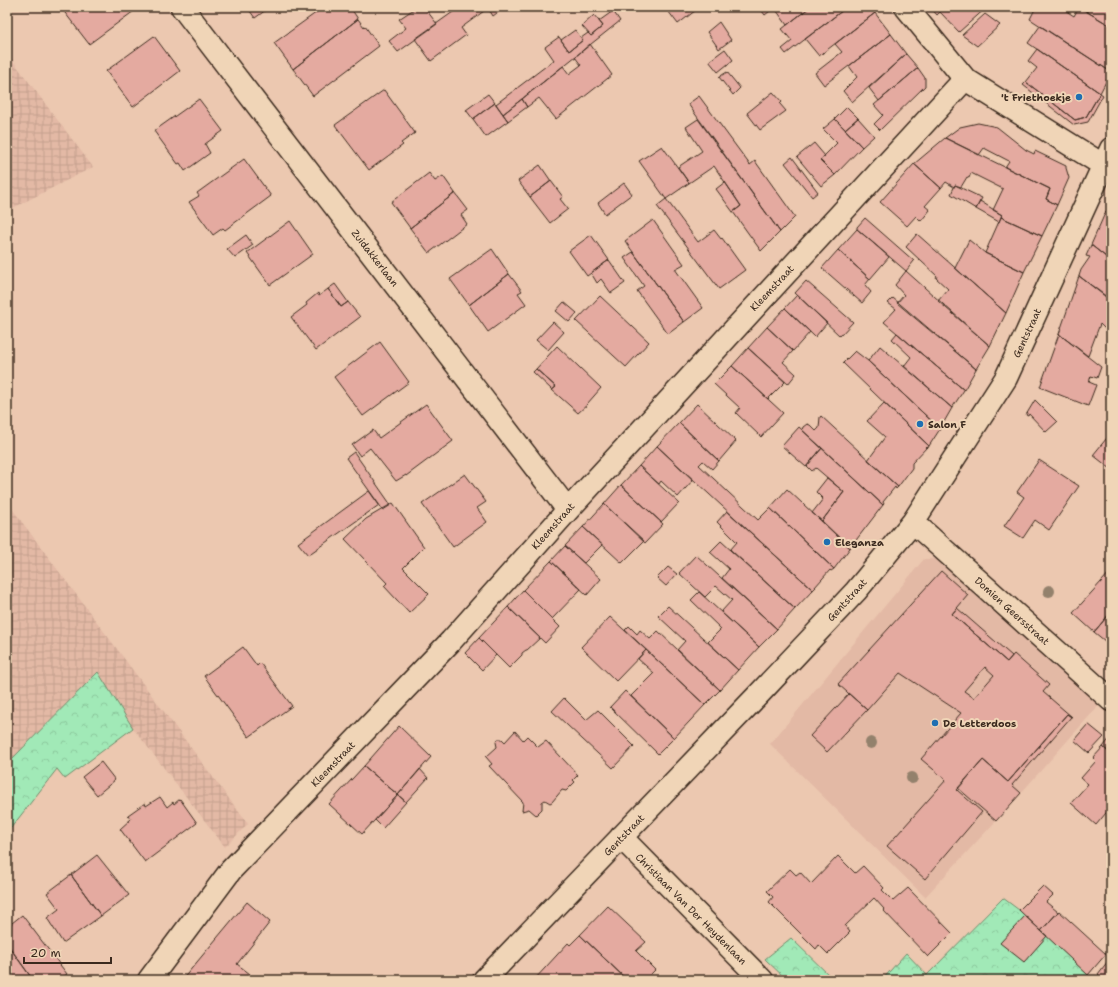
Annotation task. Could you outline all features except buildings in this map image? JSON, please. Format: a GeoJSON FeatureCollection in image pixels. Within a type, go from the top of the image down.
{"type":"FeatureCollection","features":[{"type":"Feature","properties":{"kind":"street","name":"Zuidakkerlaan"},"geometry":{"type":"LineString","coordinates":[[182,7],[568,510]]}},
{"type":"Feature","properties":{"kind":"street"},"geometry":{"type":"LineString","coordinates":[[906,7],[965,79],[1107,157]]}},
{"type":"Feature","properties":{"kind":"street","name":"Kleemstraat"},"geometry":{"type":"LineString","coordinates":[[149,980],[231,870],[451,640],[568,510],[965,79]]}},
{"type":"Feature","properties":{"kind":"street","name":"Gentstraat"},"geometry":{"type":"LineString","coordinates":[[484,980],[856,591],[913,522],[1006,378],[1107,157]]}},
{"type":"Feature","properties":{"kind":"street","name":"Domien Geersstraat"},"geometry":{"type":"LineString","coordinates":[[913,522],[1111,700]]}},
{"type":"Feature","properties":{"kind":"street","name":"Christiaan Van Der Heydenlaan"},"geometry":{"type":"LineString","coordinates":[[621,838],[762,980]]}},
{"type":"Feature","properties":{"kind":"shaded area"},"geometry":{"type":"Polygon","coordinates":[[[10,57],[93,167],[7,211],[7,58],[10,57]]]}},
{"type":"Feature","properties":{"kind":"shaded area"},"geometry":{"type":"Polygon","coordinates":[[[7,502],[248,824],[225,847],[133,728],[98,672],[7,764],[7,502]]]}},
{"type":"Feature","properties":{"kind":"shaded area","name":"De Letterdoos"},"geometry":{"type":"Polygon","coordinates":[[[924,559],[944,559],[1101,703],[996,821],[925,897],[770,744],[924,559]]]}},
{"type":"Feature","properties":{"kind":"green space"},"geometry":{"type":"Polygon","coordinates":[[[98,672],[133,728],[65,779],[57,769],[7,833],[7,764],[98,672]]]}},
{"type":"Feature","properties":{"kind":"green space"},"geometry":{"type":"Polygon","coordinates":[[[1003,898],[1019,910],[1094,980],[882,980],[906,953],[927,975],[1003,898]]]}},
{"type":"Feature","properties":{"kind":"green space"},"geometry":{"type":"Polygon","coordinates":[[[791,938],[834,980],[787,980],[765,959],[791,938]]]}},
{"type":"Feature","properties":{"kind":"place","name":"'t Friethoekje"},"geometry":{"type":"Point","coordinates":[1079,97]}},
{"type":"Feature","properties":{"kind":"place","name":"Salon F"},"geometry":{"type":"Point","coordinates":[920,424]}},
{"type":"Feature","properties":{"kind":"place","name":"Eleganza"},"geometry":{"type":"Point","coordinates":[827,542]}},
{"type":"Feature","properties":{"kind":"place","name":"De Letterdoos"},"geometry":{"type":"Point","coordinates":[935,723]}}]}
